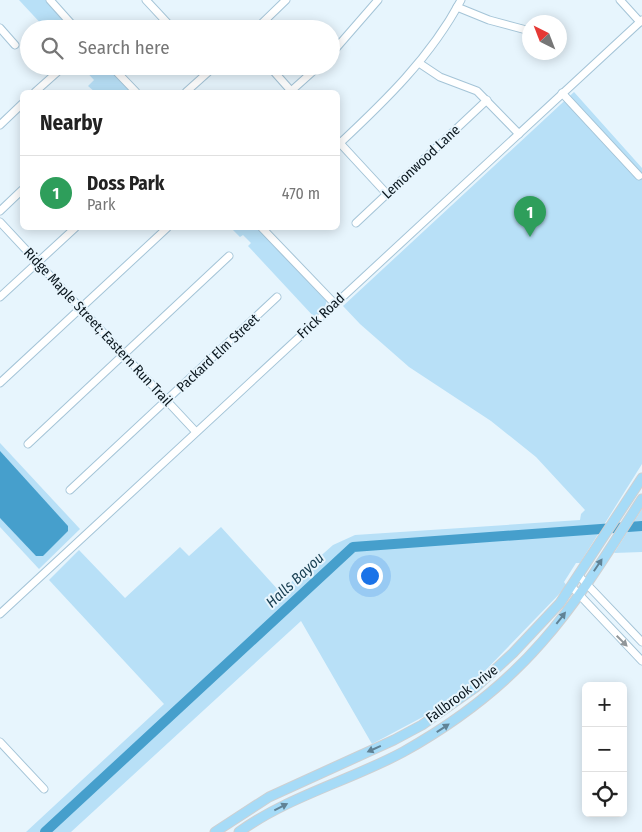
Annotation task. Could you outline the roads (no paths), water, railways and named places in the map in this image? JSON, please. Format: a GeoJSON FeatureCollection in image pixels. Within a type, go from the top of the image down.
{"type":"FeatureCollection","features":[{"type":"Feature","properties":{"kind":"main road","name":"Fallbrook Drive"},"geometry":{"type":"LineString","coordinates":[[215,832],[269,796],[394,740],[450,706],[507,659],[548,618],[572,587],[642,478]]}},
{"type":"Feature","properties":{"kind":"main road","name":"Fallbrook Drive"},"geometry":{"type":"LineString","coordinates":[[240,832],[293,801],[400,753],[458,718],[523,663],[542,642],[578,595],[642,499]]}},
{"type":"Feature","properties":{"kind":"street"},"geometry":{"type":"LineString","coordinates":[[50,0],[68,20]]}},
{"type":"Feature","properties":{"kind":"street"},"geometry":{"type":"LineString","coordinates":[[146,0],[165,20]]}},
{"type":"Feature","properties":{"kind":"street"},"geometry":{"type":"LineString","coordinates":[[265,20],[286,0]]}},
{"type":"Feature","properties":{"kind":"street"},"geometry":{"type":"LineString","coordinates":[[340,44],[378,0]]}},
{"type":"Feature","properties":{"kind":"street"},"geometry":{"type":"LineString","coordinates":[[620,0],[641,21]]}},
{"type":"Feature","properties":{"kind":"street"},"geometry":{"type":"LineString","coordinates":[[340,141],[384,101],[419,63],[459,3],[489,20],[522,29]]}},
{"type":"Feature","properties":{"kind":"street","name":"Frick Road"},"geometry":{"type":"LineString","coordinates":[[0,614],[641,21]]}},
{"type":"Feature","properties":{"kind":"street"},"geometry":{"type":"LineString","coordinates":[[0,28],[15,45]]}},
{"type":"Feature","properties":{"kind":"street"},"geometry":{"type":"LineString","coordinates":[[419,63],[440,77],[477,91],[518,134]]}},
{"type":"Feature","properties":{"kind":"street"},"geometry":{"type":"LineString","coordinates":[[37,90],[54,75]]}},
{"type":"Feature","properties":{"kind":"street"},"geometry":{"type":"LineString","coordinates":[[120,75],[134,90]]}},
{"type":"Feature","properties":{"kind":"street"},"geometry":{"type":"LineString","coordinates":[[188,90],[204,75]]}},
{"type":"Feature","properties":{"kind":"street"},"geometry":{"type":"LineString","coordinates":[[277,75],[289,90]]}},
{"type":"Feature","properties":{"kind":"street"},"geometry":{"type":"LineString","coordinates":[[293,90],[309,75]]}},
{"type":"Feature","properties":{"kind":"street"},"geometry":{"type":"LineString","coordinates":[[562,93],[639,176]]}},
{"type":"Feature","properties":{"kind":"street","name":"Lemonwood Lane"},"geometry":{"type":"LineString","coordinates":[[356,223],[487,100]]}},
{"type":"Feature","properties":{"kind":"street"},"geometry":{"type":"LineString","coordinates":[[0,126],[20,106]]}},
{"type":"Feature","properties":{"kind":"street"},"geometry":{"type":"LineString","coordinates":[[340,145],[387,194]]}},
{"type":"Feature","properties":{"kind":"street"},"geometry":{"type":"LineString","coordinates":[[0,211],[20,192]]}},
{"type":"Feature","properties":{"kind":"street","name":"Ridge Maple Street; Eastern Run Trail"},"geometry":{"type":"LineString","coordinates":[[0,222],[196,432]]}},
{"type":"Feature","properties":{"kind":"street"},"geometry":{"type":"LineString","coordinates":[[0,297],[73,230]]}},
{"type":"Feature","properties":{"kind":"street"},"geometry":{"type":"LineString","coordinates":[[0,383],[165,230]]}},
{"type":"Feature","properties":{"kind":"street"},"geometry":{"type":"LineString","coordinates":[[264,230],[334,304]]}},
{"type":"Feature","properties":{"kind":"street"},"geometry":{"type":"LineString","coordinates":[[28,444],[229,256]]}},
{"type":"Feature","properties":{"kind":"street","name":"Packard Elm Street"},"geometry":{"type":"LineString","coordinates":[[70,490],[277,297]]}},
{"type":"Feature","properties":{"kind":"street"},"geometry":{"type":"LineString","coordinates":[[579,576],[642,642]]}},
{"type":"Feature","properties":{"kind":"street"},"geometry":{"type":"LineString","coordinates":[[572,587],[642,661]]}},
{"type":"Feature","properties":{"kind":"street"},"geometry":{"type":"LineString","coordinates":[[0,742],[44,789]]}},
{"type":"Feature","properties":{"kind":"water"},"geometry":{"type":"Polygon","coordinates":[[[0,451],[68,526],[68,531],[43,556],[36,556],[0,518],[0,451]]]}},
{"type":"Feature","properties":{"kind":"waterway","name":"Halls Bayou"},"geometry":{"type":"LineString","coordinates":[[45,832],[353,547],[642,526]]}},
{"type":"Feature","properties":{"kind":"place","name":"Doss Park"},"geometry":{"type":"Point","coordinates":[530,237]}}]}
